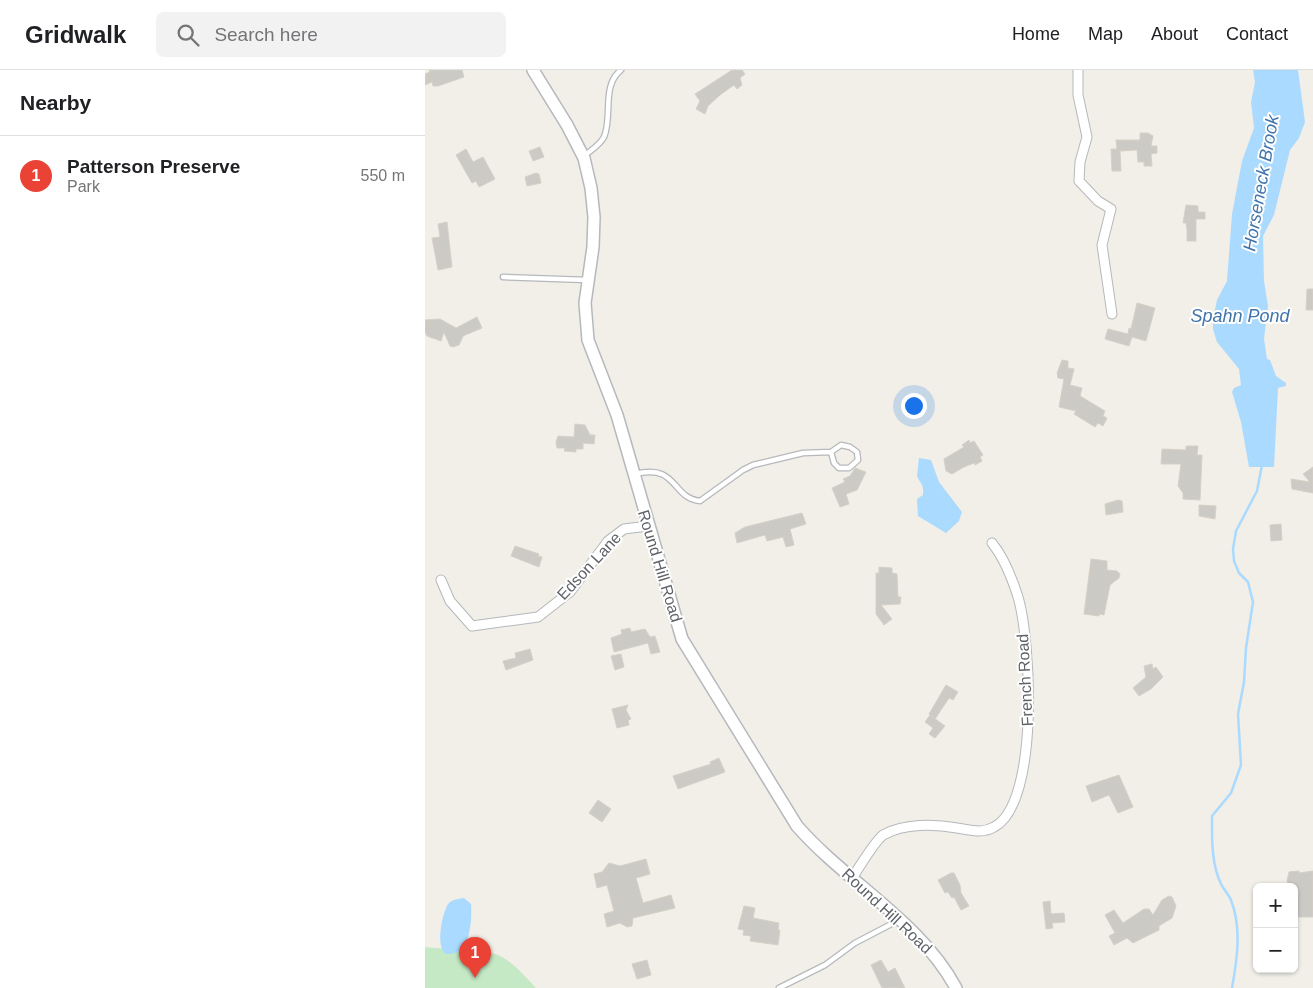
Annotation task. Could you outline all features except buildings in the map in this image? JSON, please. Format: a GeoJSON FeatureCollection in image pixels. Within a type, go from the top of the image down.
{"type":"FeatureCollection","features":[{"type":"Feature","properties":{"kind":"street","name":"Round Hill Road"},"geometry":{"type":"LineString","coordinates":[[533,70],[567,125],[583,156],[591,188],[594,217],[593,247],[585,303],[587,340],[617,416],[647,526],[683,639],[695,663],[797,826],[817,848],[928,946],[944,967],[956,988]]}},
{"type":"Feature","properties":{"kind":"street"},"geometry":{"type":"LineString","coordinates":[[1078,70],[1078,95],[1087,137],[1080,162],[1079,181],[1098,201],[1111,209],[1102,245],[1113,314]]}},
{"type":"Feature","properties":{"kind":"street","name":"Edson Lane"},"geometry":{"type":"LineString","coordinates":[[441,580],[450,601],[472,626],[538,617],[570,592],[608,541],[624,529],[647,526]]}},
{"type":"Feature","properties":{"kind":"street","name":"French Road"},"geometry":{"type":"LineString","coordinates":[[852,878],[882,836],[905,827],[924,825],[948,826],[980,832],[995,827],[1005,817],[1012,805],[1022,777],[1027,744],[1029,727],[1028,692],[1019,599],[1005,562],[992,543]]}},
{"type":"Feature","properties":{"kind":"lane"},"geometry":{"type":"LineString","coordinates":[[583,156],[598,145],[604,136],[611,82],[621,70]]}},
{"type":"Feature","properties":{"kind":"lane"},"geometry":{"type":"LineString","coordinates":[[503,277],[588,280]]}},
{"type":"Feature","properties":{"kind":"lane"},"geometry":{"type":"LineString","coordinates":[[634,475],[651,472],[661,474],[691,499],[700,501],[753,465],[803,453],[831,452],[841,445],[850,447],[857,452],[858,460],[854,466],[839,468],[834,464],[831,452]]}},
{"type":"Feature","properties":{"kind":"lane"},"geometry":{"type":"LineString","coordinates":[[779,988],[825,964],[855,943],[899,920]]}},
{"type":"Feature","properties":{"kind":"green space"},"geometry":{"type":"Polygon","coordinates":[[[425,947],[472,950],[498,955],[514,965],[536,988],[425,988],[425,947]]]}},
{"type":"Feature","properties":{"kind":"water","name":"Spahn Pond"},"geometry":{"type":"Polygon","coordinates":[[[1253,70],[1298,70],[1305,122],[1299,138],[1290,150],[1274,215],[1263,236],[1264,281],[1268,306],[1264,339],[1267,359],[1270,360],[1276,376],[1286,383],[1286,386],[1278,388],[1274,467],[1249,467],[1241,422],[1232,392],[1234,388],[1241,385],[1239,369],[1217,342],[1213,329],[1217,300],[1227,281],[1232,214],[1242,161],[1254,128],[1251,102],[1255,82],[1253,70]]]}},
{"type":"Feature","properties":{"kind":"water"},"geometry":{"type":"Polygon","coordinates":[[[919,458],[931,460],[939,482],[962,512],[959,521],[946,533],[918,516],[917,499],[923,495],[922,486],[917,476],[919,458]]]}},
{"type":"Feature","properties":{"kind":"water"},"geometry":{"type":"Polygon","coordinates":[[[464,898],[471,904],[468,936],[461,949],[454,953],[446,954],[441,945],[440,937],[446,907],[456,899],[464,898]]]}},
{"type":"Feature","properties":{"kind":"waterway","name":"Horseneck Brook"},"geometry":{"type":"LineString","coordinates":[[1232,988],[1237,955],[1237,922],[1231,900],[1221,884],[1215,868],[1212,816],[1231,793],[1241,765],[1238,714],[1244,682],[1246,648],[1253,602],[1248,582],[1239,573],[1234,561],[1233,549],[1236,531],[1257,491],[1262,465]]}},
{"type":"Feature","properties":{"kind":"place","name":"Patterson Preserve"},"geometry":{"type":"Point","coordinates":[475,978]}}]}
